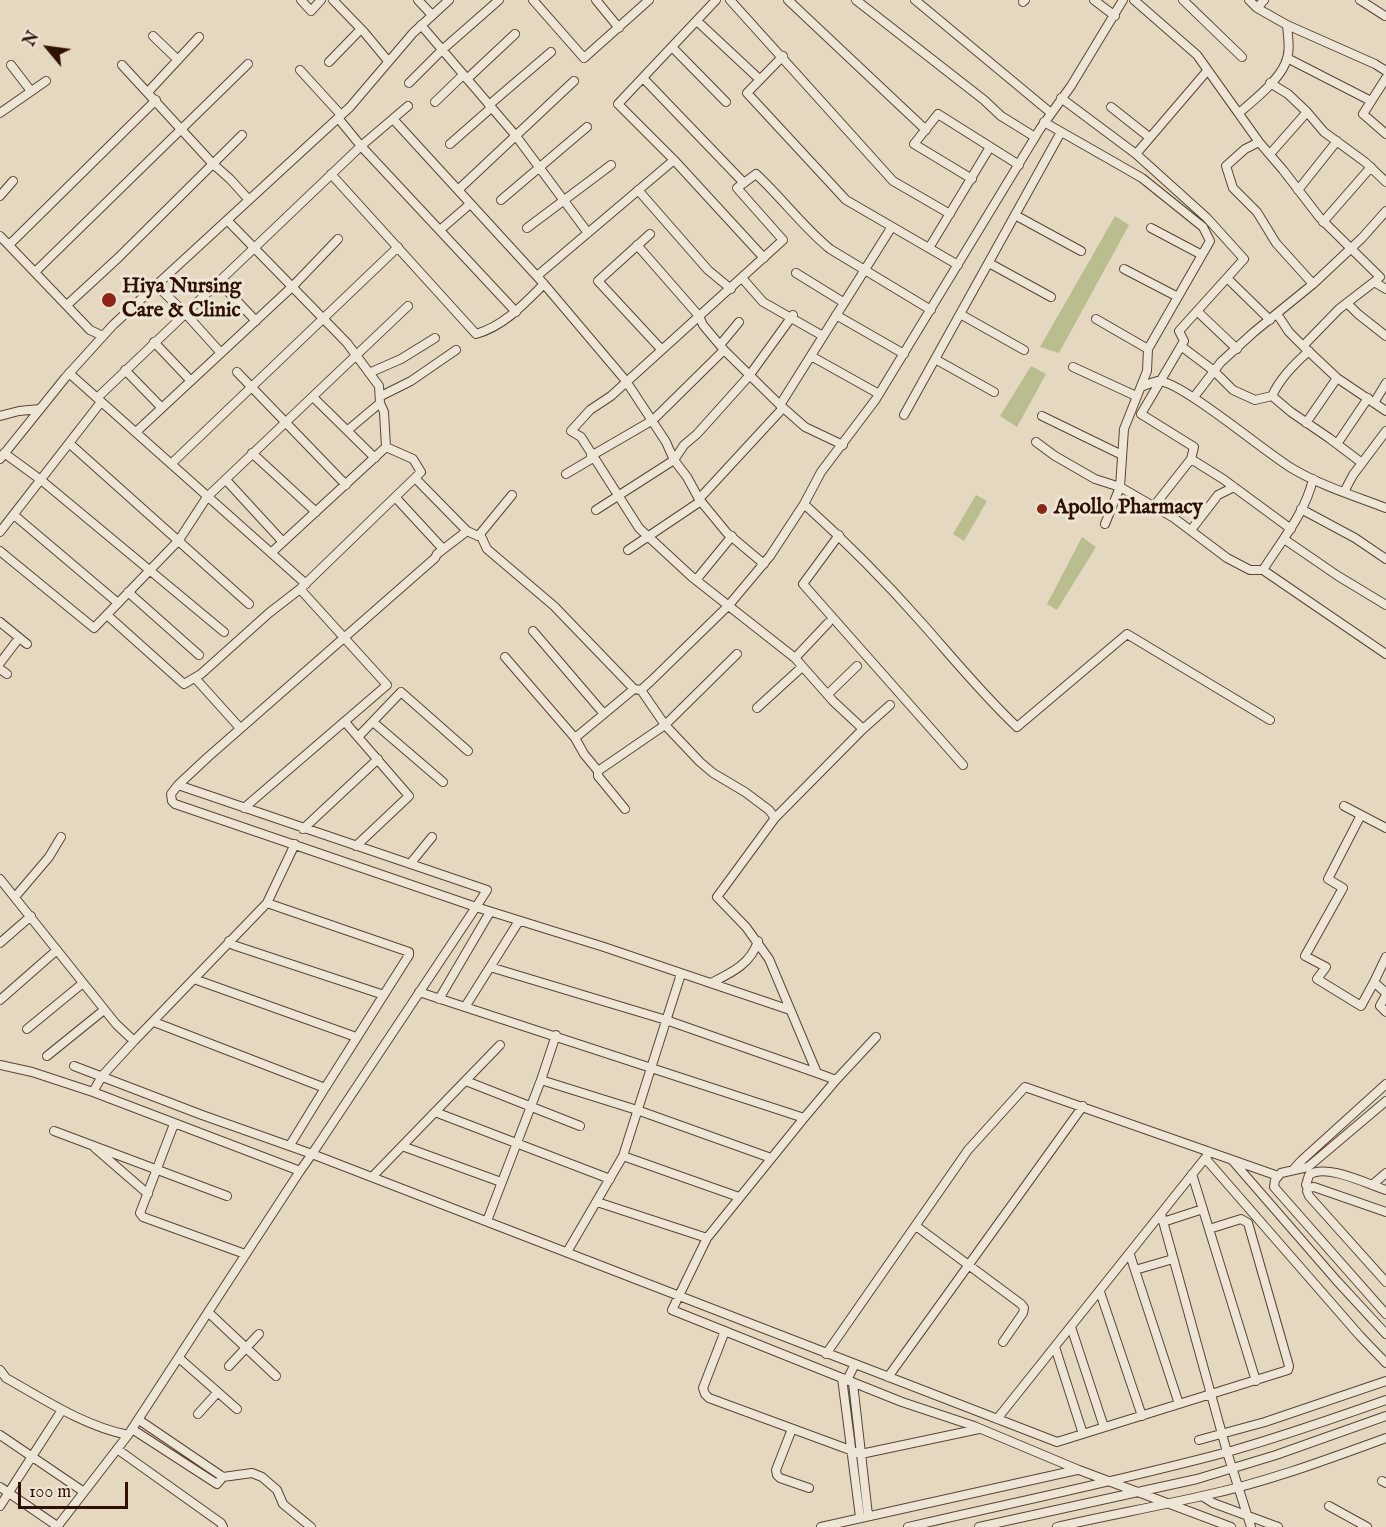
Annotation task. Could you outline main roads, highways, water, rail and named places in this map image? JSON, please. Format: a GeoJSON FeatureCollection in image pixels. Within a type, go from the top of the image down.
{"type":"FeatureCollection","features":[{"type":"Feature","properties":{"kind":"place","name":"Hiya Nursing Care & Clinic"},"geometry":{"type":"Point","coordinates":[109,300]}},
{"type":"Feature","properties":{"kind":"place","name":"Apollo Pharmacy"},"geometry":{"type":"Point","coordinates":[1042,509]}}]}
